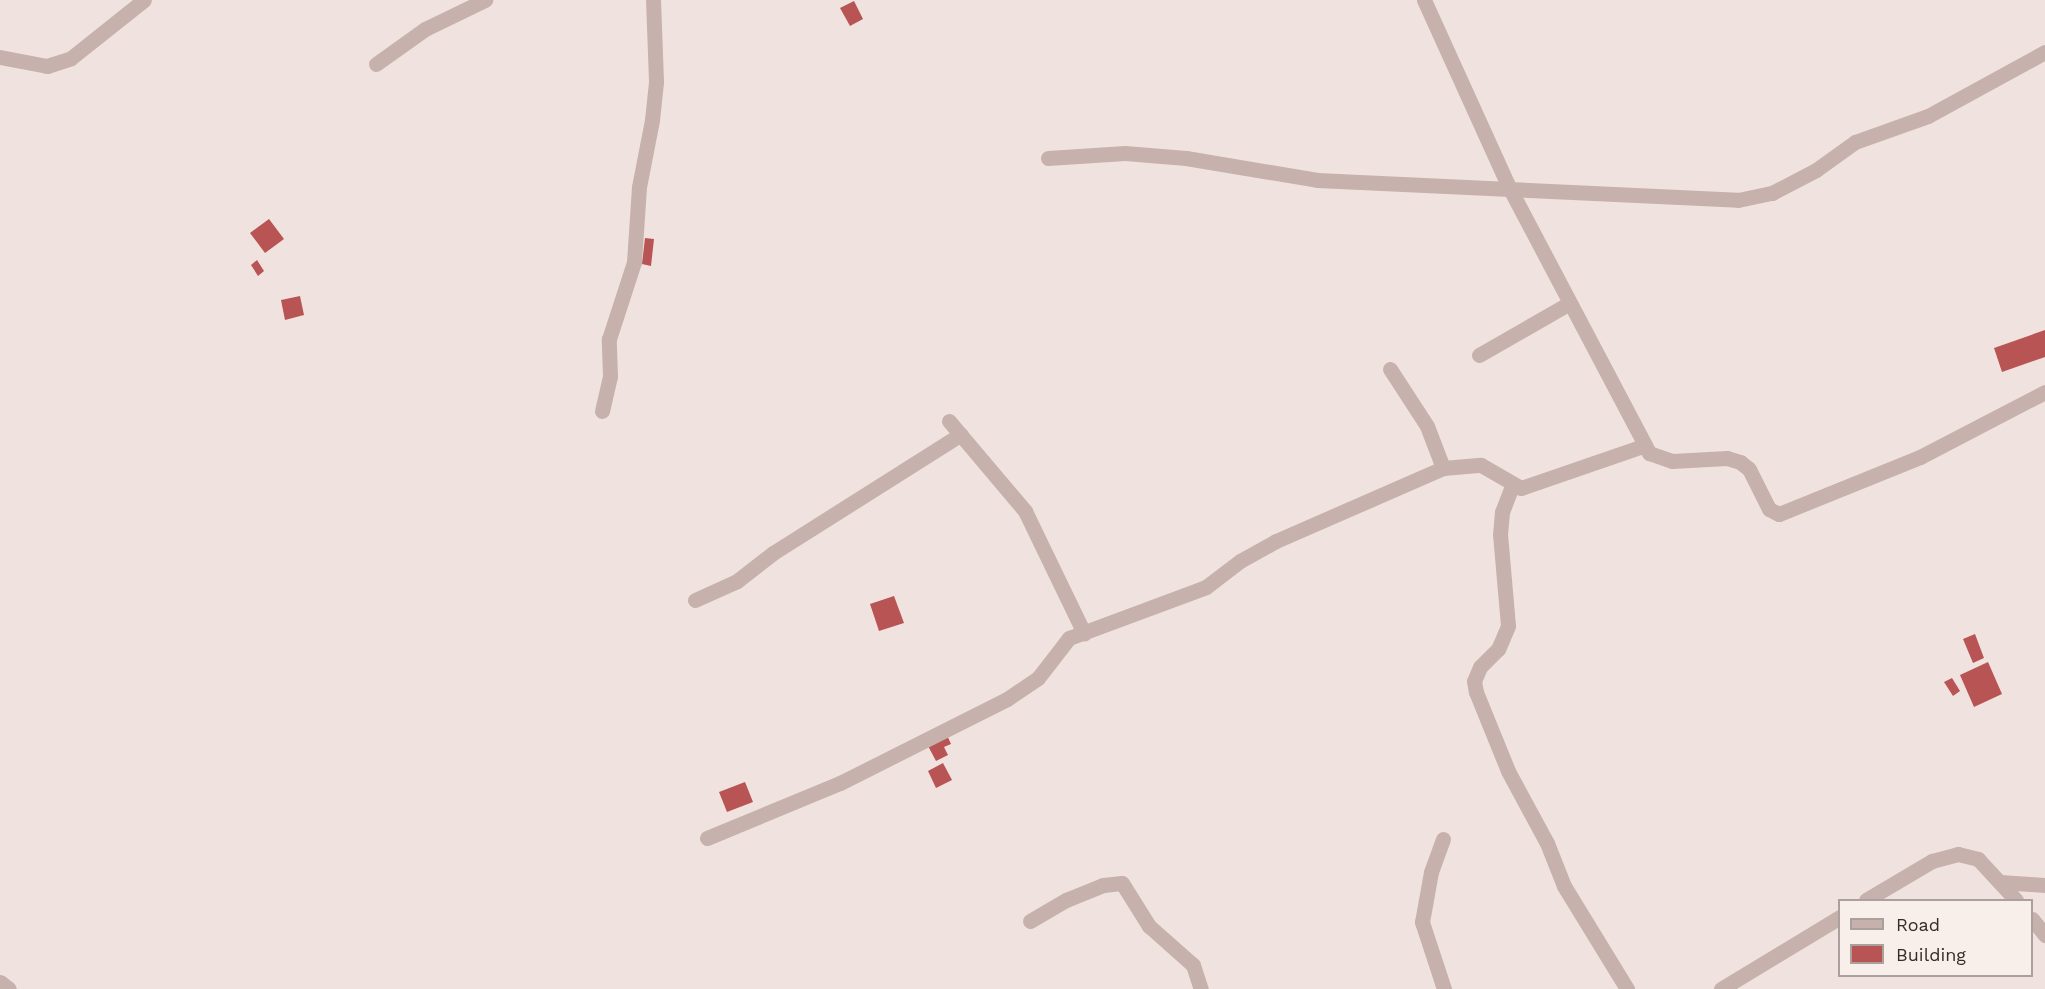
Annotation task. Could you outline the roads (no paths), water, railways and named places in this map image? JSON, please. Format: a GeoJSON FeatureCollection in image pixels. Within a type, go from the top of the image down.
{"type":"FeatureCollection","features":[{"type":"Feature","properties":{"kind":"street"},"geometry":{"type":"LineString","coordinates":[[0,57],[47,66],[71,58],[144,0]]}},
{"type":"Feature","properties":{"kind":"street"},"geometry":{"type":"LineString","coordinates":[[376,64],[425,29],[485,0]]}},
{"type":"Feature","properties":{"kind":"street"},"geometry":{"type":"LineString","coordinates":[[602,411],[610,376],[609,339],[634,262],[639,187],[652,120],[656,70],[653,0]]}},
{"type":"Feature","properties":{"kind":"street"},"geometry":{"type":"LineString","coordinates":[[1424,0],[1509,186],[1568,304],[1643,446],[1649,453],[1672,461],[1727,458],[1740,462],[1749,469],[1760,497],[1773,513],[1779,514],[1920,457],[2045,392]]}},
{"type":"Feature","properties":{"kind":"street"},"geometry":{"type":"LineString","coordinates":[[1048,158],[1125,153],[1186,158],[1317,180],[1509,186],[1738,200],[1772,193],[1816,170],[1855,142],[1928,116],[2018,70],[2045,52]]}},
{"type":"Feature","properties":{"kind":"street"},"geometry":{"type":"LineString","coordinates":[[1479,355],[1568,304]]}},
{"type":"Feature","properties":{"kind":"street"},"geometry":{"type":"LineString","coordinates":[[1390,369],[1427,426],[1443,468]]}},
{"type":"Feature","properties":{"kind":"street"},"geometry":{"type":"LineString","coordinates":[[949,421],[1025,511],[1084,633]]}},
{"type":"Feature","properties":{"kind":"street"},"geometry":{"type":"LineString","coordinates":[[695,600],[737,581],[773,553],[961,434]]}},
{"type":"Feature","properties":{"kind":"street"},"geometry":{"type":"LineString","coordinates":[[707,838],[840,783],[1007,699],[1038,678],[1062,644],[1084,633],[1206,587],[1240,561],[1276,541],[1443,468],[1480,465],[1512,486],[1533,486],[1643,446]]}},
{"type":"Feature","properties":{"kind":"street"},"geometry":{"type":"LineString","coordinates":[[1512,486],[1502,512],[1500,534],[1508,626],[1498,649],[1480,667],[1474,681],[1476,692],[1564,886],[1626,989]]}},
{"type":"Feature","properties":{"kind":"street"},"geometry":{"type":"LineString","coordinates":[[1443,839],[1431,872],[1422,922],[1444,989]]}},
{"type":"Feature","properties":{"kind":"street"},"geometry":{"type":"LineString","coordinates":[[1868,899],[1932,861],[1958,854],[1978,859],[2015,899]]}},
{"type":"Feature","properties":{"kind":"street"},"geometry":{"type":"LineString","coordinates":[[2000,882],[2045,885]]}},
{"type":"Feature","properties":{"kind":"street"},"geometry":{"type":"LineString","coordinates":[[1030,921],[1075,896],[1103,885],[1122,883],[1149,926],[1193,965],[1201,989]]}},
{"type":"Feature","properties":{"kind":"street"},"geometry":{"type":"LineString","coordinates":[[1721,989],[1838,918]]}},
{"type":"Feature","properties":{"kind":"street"},"geometry":{"type":"LineString","coordinates":[[2033,921],[2045,935]]}},
{"type":"Feature","properties":{"kind":"street"},"geometry":{"type":"LineString","coordinates":[[0,982],[9,989]]}}]}
